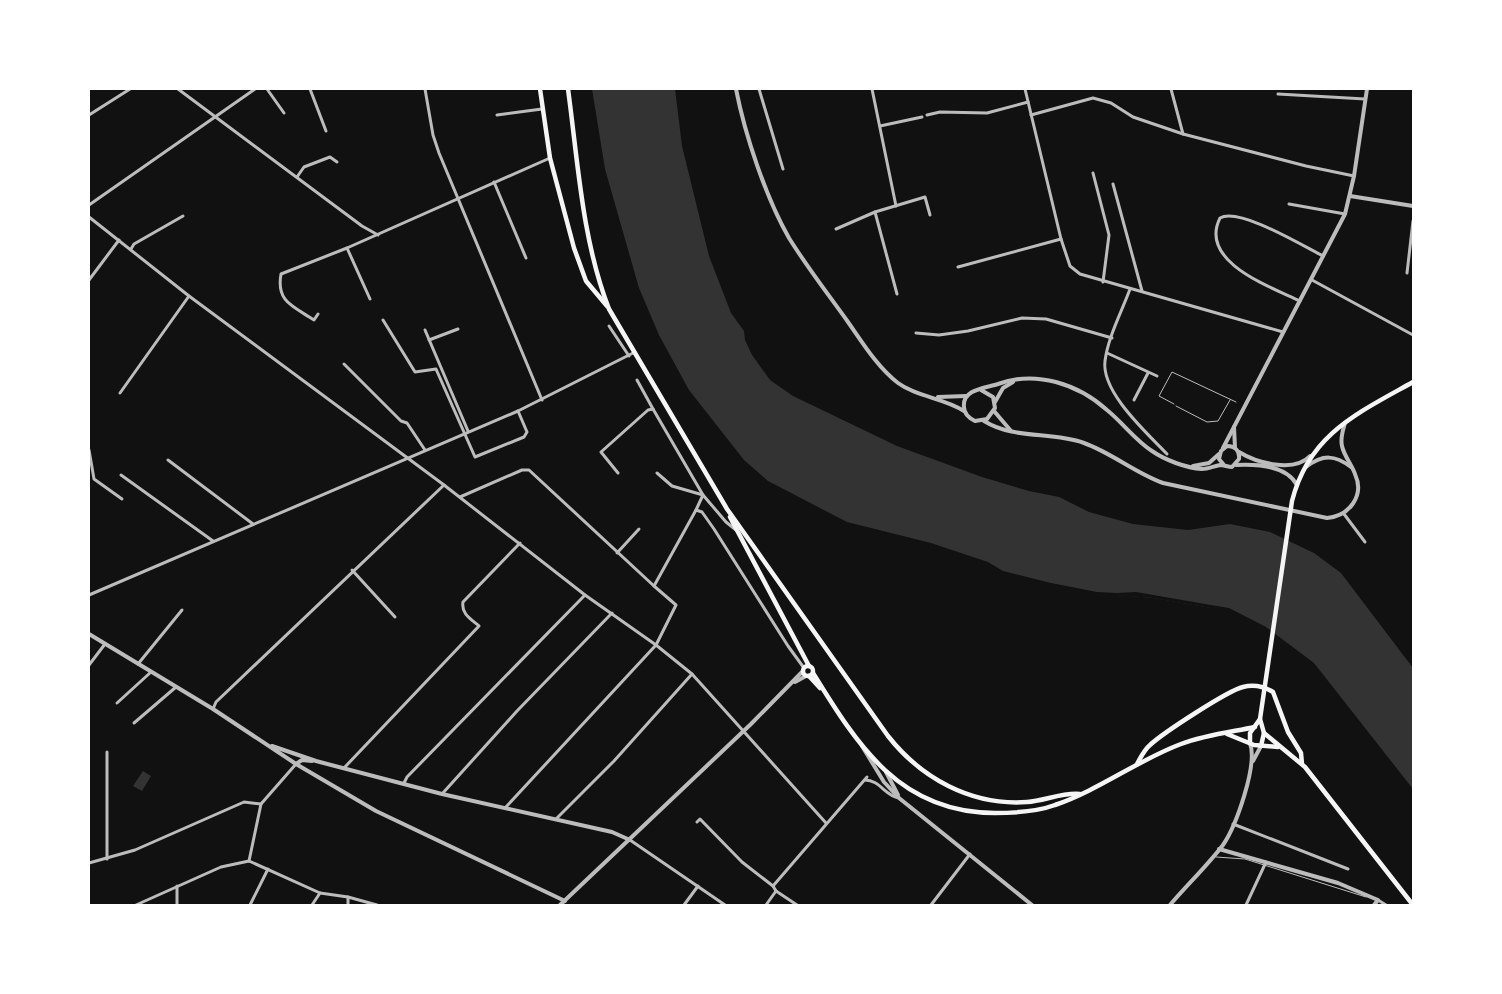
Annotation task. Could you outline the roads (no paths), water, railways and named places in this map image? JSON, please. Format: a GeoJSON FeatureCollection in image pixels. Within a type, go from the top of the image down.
{"type":"FeatureCollection","features":[{"type":"Feature","properties":{"kind":"main road"},"geometry":{"type":"LineString","coordinates":[[540,89],[550,158],[581,269],[592,291],[609,309]]}},
{"type":"Feature","properties":{"kind":"main road"},"geometry":{"type":"LineString","coordinates":[[568,89],[590,250],[597,278],[609,309],[727,508],[888,736],[913,764],[931,778],[952,788],[996,801],[1025,802],[1080,794]]}},
{"type":"Feature","properties":{"kind":"main road"},"geometry":{"type":"LineString","coordinates":[[1262,746],[1264,733],[1260,719],[1261,710],[1292,501],[1304,468],[1310,456],[1325,438],[1345,420],[1413,382]]}},
{"type":"Feature","properties":{"kind":"main road"},"geometry":{"type":"LineString","coordinates":[[727,508],[736,530],[804,654],[807,671],[828,697],[862,746],[886,772],[932,801],[968,812],[1032,811],[1055,805],[1080,794],[1183,743],[1255,727]]}},
{"type":"Feature","properties":{"kind":"main road"},"geometry":{"type":"LineString","coordinates":[[1137,765],[1144,752],[1160,737],[1235,690],[1254,686],[1262,686],[1272,692],[1285,726],[1301,753],[1302,764]]}},
{"type":"Feature","properties":{"kind":"main road"},"geometry":{"type":"LineString","coordinates":[[1250,743],[1250,733],[1260,719]]}},
{"type":"Feature","properties":{"kind":"main road"},"geometry":{"type":"LineString","coordinates":[[1226,733],[1250,743],[1278,747]]}},
{"type":"Feature","properties":{"kind":"main road"},"geometry":{"type":"LineString","coordinates":[[1264,733],[1278,747],[1302,764],[1413,905]]}},
{"type":"Feature","properties":{"kind":"main road"},"geometry":{"type":"LineString","coordinates":[[1294,758],[1301,753]]}},
{"type":"Feature","properties":{"kind":"street"},"geometry":{"type":"LineString","coordinates":[[89,115],[130,89]]}},
{"type":"Feature","properties":{"kind":"street"},"geometry":{"type":"LineString","coordinates":[[178,89],[362,226],[379,235]]}},
{"type":"Feature","properties":{"kind":"street"},"geometry":{"type":"LineString","coordinates":[[89,205],[255,89]]}},
{"type":"Feature","properties":{"kind":"street"},"geometry":{"type":"LineString","coordinates":[[267,89],[284,113]]}},
{"type":"Feature","properties":{"kind":"street"},"geometry":{"type":"LineString","coordinates":[[310,89],[326,131]]}},
{"type":"Feature","properties":{"kind":"street"},"geometry":{"type":"LineString","coordinates":[[425,89],[433,135],[542,400]]}},
{"type":"Feature","properties":{"kind":"street"},"geometry":{"type":"LineString","coordinates":[[736,89],[740,110],[775,210],[808,268],[859,338],[891,376],[905,387],[934,397],[965,412],[973,420],[984,421],[1004,431],[1058,437],[1079,442],[1163,483],[1320,518],[1336,518],[1344,514],[1353,505],[1357,496],[1357,480],[1342,446],[1345,420]]}},
{"type":"Feature","properties":{"kind":"street"},"geometry":{"type":"LineString","coordinates":[[759,89],[783,169]]}},
{"type":"Feature","properties":{"kind":"street"},"geometry":{"type":"LineString","coordinates":[[872,89],[896,206]]}},
{"type":"Feature","properties":{"kind":"street"},"geometry":{"type":"LineString","coordinates":[[1025,89],[1061,239],[1067,260],[1074,271],[1104,282],[1284,332]]}},
{"type":"Feature","properties":{"kind":"street"},"geometry":{"type":"LineString","coordinates":[[1171,89],[1183,134]]}},
{"type":"Feature","properties":{"kind":"street"},"geometry":{"type":"LineString","coordinates":[[1193,466],[1209,463],[1224,448],[1345,214],[1354,176],[1367,89]]}},
{"type":"Feature","properties":{"kind":"street"},"geometry":{"type":"LineString","coordinates":[[1278,94],[1365,99]]}},
{"type":"Feature","properties":{"kind":"street"},"geometry":{"type":"LineString","coordinates":[[1031,115],[1093,98],[1111,103],[1133,117],[1183,134],[1306,166],[1354,176]]}},
{"type":"Feature","properties":{"kind":"street"},"geometry":{"type":"LineString","coordinates":[[927,115],[940,112],[987,113],[1028,102]]}},
{"type":"Feature","properties":{"kind":"street"},"geometry":{"type":"LineString","coordinates":[[497,115],[542,109]]}},
{"type":"Feature","properties":{"kind":"street"},"geometry":{"type":"LineString","coordinates":[[880,126],[922,117]]}},
{"type":"Feature","properties":{"kind":"street"},"geometry":{"type":"LineString","coordinates":[[297,177],[304,168],[330,157],[337,162]]}},
{"type":"Feature","properties":{"kind":"street"},"geometry":{"type":"LineString","coordinates":[[318,314],[314,320],[284,300],[280,292],[281,274],[379,235],[550,158]]}},
{"type":"Feature","properties":{"kind":"street"},"geometry":{"type":"LineString","coordinates":[[1093,173],[1109,235],[1104,282]]}},
{"type":"Feature","properties":{"kind":"street"},"geometry":{"type":"LineString","coordinates":[[494,182],[526,258]]}},
{"type":"Feature","properties":{"kind":"street"},"geometry":{"type":"LineString","coordinates":[[1113,184],[1142,291]]}},
{"type":"Feature","properties":{"kind":"street"},"geometry":{"type":"LineString","coordinates":[[1350,196],[1413,206]]}},
{"type":"Feature","properties":{"kind":"street"},"geometry":{"type":"LineString","coordinates":[[836,229],[875,212],[925,197],[930,215]]}},
{"type":"Feature","properties":{"kind":"street"},"geometry":{"type":"LineString","coordinates":[[1289,204],[1345,214]]}},
{"type":"Feature","properties":{"kind":"street"},"geometry":{"type":"LineString","coordinates":[[875,212],[897,294]]}},
{"type":"Feature","properties":{"kind":"street"},"geometry":{"type":"LineString","coordinates":[[1300,301],[1239,270],[1226,260],[1216,236],[1216,229],[1220,218],[1224,215],[1240,217],[1324,256]]}},
{"type":"Feature","properties":{"kind":"street"},"geometry":{"type":"LineString","coordinates":[[131,249],[134,244],[182,216]]}},
{"type":"Feature","properties":{"kind":"street"},"geometry":{"type":"LineString","coordinates":[[89,217],[189,296],[405,459],[460,497],[585,595],[656,644],[692,674],[826,823]]}},
{"type":"Feature","properties":{"kind":"street"},"geometry":{"type":"LineString","coordinates":[[1407,273],[1413,221]]}},
{"type":"Feature","properties":{"kind":"street"},"geometry":{"type":"LineString","coordinates":[[958,267],[1061,239]]}},
{"type":"Feature","properties":{"kind":"street"},"geometry":{"type":"LineString","coordinates":[[89,280],[119,240]]}},
{"type":"Feature","properties":{"kind":"street"},"geometry":{"type":"LineString","coordinates":[[347,248],[370,299]]}},
{"type":"Feature","properties":{"kind":"street"},"geometry":{"type":"LineString","coordinates":[[1312,280],[1413,335]]}},
{"type":"Feature","properties":{"kind":"street"},"geometry":{"type":"LineString","coordinates":[[1130,289],[1106,353],[1105,373],[1130,414],[1167,454]]}},
{"type":"Feature","properties":{"kind":"street"},"geometry":{"type":"LineString","coordinates":[[120,393],[189,296]]}},
{"type":"Feature","properties":{"kind":"street"},"geometry":{"type":"LineString","coordinates":[[916,333],[939,335],[968,331],[1022,318],[1046,319],[1112,338]]}},
{"type":"Feature","properties":{"kind":"street"},"geometry":{"type":"LineString","coordinates":[[382,320],[415,372],[436,369],[475,457],[524,437],[527,432],[518,411]]}},
{"type":"Feature","properties":{"kind":"street"},"geometry":{"type":"LineString","coordinates":[[609,326],[629,356]]}},
{"type":"Feature","properties":{"kind":"street"},"geometry":{"type":"LineString","coordinates":[[429,340],[458,329]]}},
{"type":"Feature","properties":{"kind":"street"},"geometry":{"type":"LineString","coordinates":[[425,330],[468,432]]}},
{"type":"Feature","properties":{"kind":"street"},"geometry":{"type":"LineString","coordinates":[[89,595],[518,411],[635,352]]}},
{"type":"Feature","properties":{"kind":"street"},"geometry":{"type":"LineString","coordinates":[[1106,353],[1157,376]]}},
{"type":"Feature","properties":{"kind":"street"},"geometry":{"type":"LineString","coordinates":[[344,364],[401,421],[407,423],[425,450]]}},
{"type":"Feature","properties":{"kind":"street"},"geometry":{"type":"LineString","coordinates":[[1134,400],[1148,373]]}},
{"type":"Feature","properties":{"kind":"street"},"geometry":{"type":"LineString","coordinates":[[965,412],[964,404],[967,396],[973,391],[1004,382],[1028,378],[1058,382],[1080,390],[1108,410],[1152,452],[1173,461],[1205,469],[1235,465],[1280,470],[1292,477],[1298,485]]}},
{"type":"Feature","properties":{"kind":"street"},"geometry":{"type":"LineString","coordinates":[[637,380],[703,495],[726,522],[736,530]]}},
{"type":"Feature","properties":{"kind":"street"},"geometry":{"type":"LineString","coordinates":[[984,421],[994,411],[995,402],[1003,388],[1018,380]]}},
{"type":"Feature","properties":{"kind":"street"},"geometry":{"type":"LineString","coordinates":[[981,390],[990,394],[995,402]]}},
{"type":"Feature","properties":{"kind":"street"},"geometry":{"type":"LineString","coordinates":[[934,397],[967,396]]}},
{"type":"Feature","properties":{"kind":"street"},"geometry":{"type":"LineString","coordinates":[[618,472],[601,452],[648,410],[653,409]]}},
{"type":"Feature","properties":{"kind":"street"},"geometry":{"type":"LineString","coordinates":[[994,411],[1013,433]]}},
{"type":"Feature","properties":{"kind":"street"},"geometry":{"type":"LineString","coordinates":[[1235,425],[1235,448],[1239,452],[1257,460],[1280,464],[1300,464],[1310,456]]}},
{"type":"Feature","properties":{"kind":"street"},"geometry":{"type":"LineString","coordinates":[[1224,448],[1235,448]]}},
{"type":"Feature","properties":{"kind":"street"},"geometry":{"type":"LineString","coordinates":[[89,450],[94,479],[122,500]]}},
{"type":"Feature","properties":{"kind":"street"},"geometry":{"type":"LineString","coordinates":[[1235,465],[1239,459],[1239,452]]}},
{"type":"Feature","properties":{"kind":"street"},"geometry":{"type":"LineString","coordinates":[[1220,454],[1220,460],[1224,465]]}},
{"type":"Feature","properties":{"kind":"street"},"geometry":{"type":"LineString","coordinates":[[1304,468],[1316,459],[1328,457],[1342,460],[1352,468]]}},
{"type":"Feature","properties":{"kind":"street"},"geometry":{"type":"LineString","coordinates":[[168,460],[254,524]]}},
{"type":"Feature","properties":{"kind":"street"},"geometry":{"type":"LineString","coordinates":[[460,497],[522,470],[529,470],[617,553],[676,605],[656,644],[505,808]]}},
{"type":"Feature","properties":{"kind":"street"},"geometry":{"type":"LineString","coordinates":[[657,473],[672,486],[703,495]]}},
{"type":"Feature","properties":{"kind":"street"},"geometry":{"type":"LineString","coordinates":[[121,475],[213,541]]}},
{"type":"Feature","properties":{"kind":"street"},"geometry":{"type":"LineString","coordinates":[[213,709],[216,702],[256,663],[352,570],[444,485]]}},
{"type":"Feature","properties":{"kind":"street"},"geometry":{"type":"LineString","coordinates":[[654,586],[703,495]]}},
{"type":"Feature","properties":{"kind":"street"},"geometry":{"type":"LineString","coordinates":[[560,905],[807,671],[788,646],[702,512],[696,510]]}},
{"type":"Feature","properties":{"kind":"street"},"geometry":{"type":"LineString","coordinates":[[1344,514],[1365,542]]}},
{"type":"Feature","properties":{"kind":"street"},"geometry":{"type":"LineString","coordinates":[[617,553],[639,529]]}},
{"type":"Feature","properties":{"kind":"street"},"geometry":{"type":"LineString","coordinates":[[344,768],[479,626],[465,614],[462,608],[463,602],[520,543]]}},
{"type":"Feature","properties":{"kind":"street"},"geometry":{"type":"LineString","coordinates":[[352,570],[396,617]]}},
{"type":"Feature","properties":{"kind":"street"},"geometry":{"type":"LineString","coordinates":[[404,783],[406,777],[585,595]]}},
{"type":"Feature","properties":{"kind":"street"},"geometry":{"type":"LineString","coordinates":[[138,664],[182,610]]}},
{"type":"Feature","properties":{"kind":"street"},"geometry":{"type":"LineString","coordinates":[[442,794],[516,711],[612,613]]}},
{"type":"Feature","properties":{"kind":"street"},"geometry":{"type":"LineString","coordinates":[[89,634],[213,709],[296,764],[376,811],[565,900]]}},
{"type":"Feature","properties":{"kind":"street"},"geometry":{"type":"LineString","coordinates":[[89,665],[105,644]]}},
{"type":"Feature","properties":{"kind":"street"},"geometry":{"type":"LineString","coordinates":[[117,703],[151,672]]}},
{"type":"Feature","properties":{"kind":"street"},"geometry":{"type":"LineString","coordinates":[[556,819],[614,761],[692,674]]}},
{"type":"Feature","properties":{"kind":"street"},"geometry":{"type":"LineString","coordinates":[[134,724],[176,687]]}},
{"type":"Feature","properties":{"kind":"street"},"geometry":{"type":"LineString","coordinates":[[1250,743],[1252,763]]}},
{"type":"Feature","properties":{"kind":"street"},"geometry":{"type":"LineString","coordinates":[[270,745],[316,761],[442,794],[612,832],[630,840],[724,905]]}},
{"type":"Feature","properties":{"kind":"street"},"geometry":{"type":"LineString","coordinates":[[862,746],[884,782],[900,799],[1032,905]]}},
{"type":"Feature","properties":{"kind":"street"},"geometry":{"type":"LineString","coordinates":[[1170,905],[1219,849],[1233,824],[1252,763],[1262,746]]}},
{"type":"Feature","properties":{"kind":"street"},"geometry":{"type":"LineString","coordinates":[[107,752],[107,859]]}},
{"type":"Feature","properties":{"kind":"street"},"geometry":{"type":"LineString","coordinates":[[248,861],[261,804],[296,764],[302,760],[316,761]]}},
{"type":"Feature","properties":{"kind":"street"},"geometry":{"type":"LineString","coordinates":[[886,772],[900,799]]}},
{"type":"Feature","properties":{"kind":"street"},"geometry":{"type":"LineString","coordinates":[[772,886],[866,779],[873,781],[892,797],[900,799]]}},
{"type":"Feature","properties":{"kind":"street"},"geometry":{"type":"LineString","coordinates":[[89,863],[134,850],[244,802],[261,804]]}},
{"type":"Feature","properties":{"kind":"street"},"geometry":{"type":"LineString","coordinates":[[697,822],[700,819],[742,862],[776,891],[797,905]]}},
{"type":"Feature","properties":{"kind":"street"},"geometry":{"type":"LineString","coordinates":[[1233,824],[1348,869]]}},
{"type":"Feature","properties":{"kind":"street"},"geometry":{"type":"LineString","coordinates":[[1219,849],[1342,884],[1371,896],[1386,905]]}},
{"type":"Feature","properties":{"kind":"street"},"geometry":{"type":"LineString","coordinates":[[931,905],[970,854]]}},
{"type":"Feature","properties":{"kind":"street"},"geometry":{"type":"LineString","coordinates":[[136,905],[221,867],[248,861],[320,893],[348,897],[377,905]]}},
{"type":"Feature","properties":{"kind":"street"},"geometry":{"type":"LineString","coordinates":[[1246,905],[1265,863]]}},
{"type":"Feature","properties":{"kind":"street"},"geometry":{"type":"LineString","coordinates":[[250,905],[268,869]]}},
{"type":"Feature","properties":{"kind":"street"},"geometry":{"type":"LineString","coordinates":[[177,905],[178,886]]}},
{"type":"Feature","properties":{"kind":"street"},"geometry":{"type":"LineString","coordinates":[[684,905],[698,886]]}},
{"type":"Feature","properties":{"kind":"street"},"geometry":{"type":"LineString","coordinates":[[766,905],[776,891]]}},
{"type":"Feature","properties":{"kind":"street"},"geometry":{"type":"LineString","coordinates":[[312,905],[320,893]]}},
{"type":"Feature","properties":{"kind":"street"},"geometry":{"type":"LineString","coordinates":[[348,897],[348,905]]}},
{"type":"Feature","properties":{"kind":"street"},"geometry":{"type":"LineString","coordinates":[[1374,905],[1378,900]]}},
{"type":"Feature","properties":{"kind":"lane"},"geometry":{"type":"LineString","coordinates":[[1230,399],[1218,421],[1207,422],[1159,396],[1172,372],[1230,399],[1236,402]]}},
{"type":"Feature","properties":{"kind":"lane"},"geometry":{"type":"LineString","coordinates":[[1212,857],[1265,863]]}}]}
